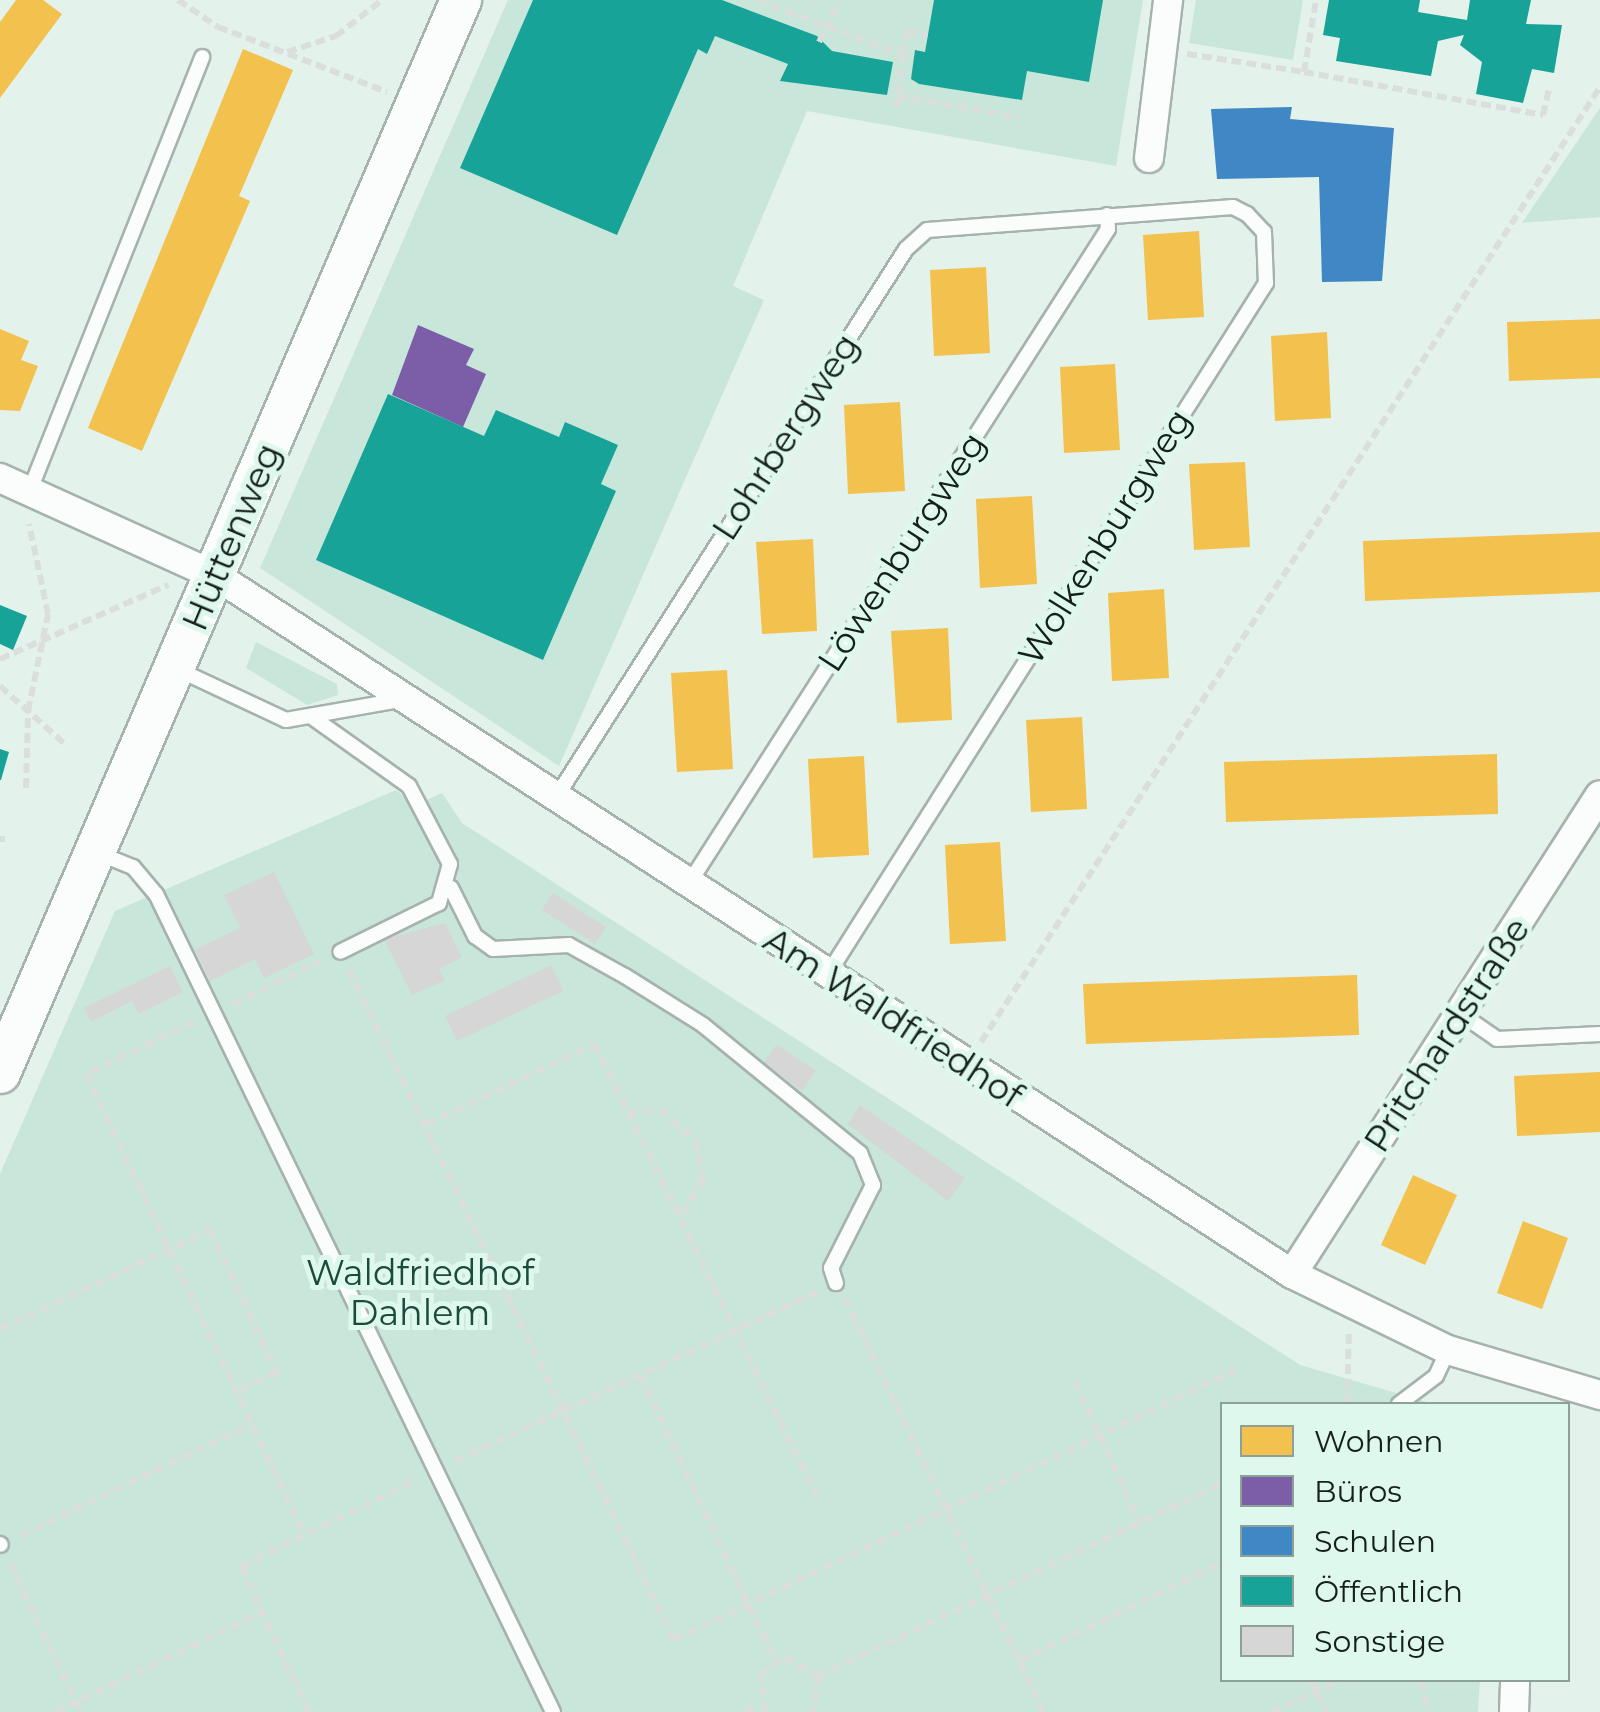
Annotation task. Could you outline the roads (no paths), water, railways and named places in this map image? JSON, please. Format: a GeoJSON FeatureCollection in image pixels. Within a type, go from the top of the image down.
{"type":"FeatureCollection","features":[{"type":"Feature","properties":{"kind":"main road","name":"Hüttenweg"},"geometry":{"type":"LineString","coordinates":[[0,1073],[218,577],[461,0]]}},
{"type":"Feature","properties":{"kind":"street"},"geometry":{"type":"LineString","coordinates":[[1149,158],[1166,50],[1168,0]]}},
{"type":"Feature","properties":{"kind":"street","name":"Am Waldfriedhof"},"geometry":{"type":"LineString","coordinates":[[0,478],[218,577],[554,801],[1292,1274],[1448,1350],[1554,1396],[1600,1395]]}},
{"type":"Feature","properties":{"kind":"street","name":"Pritchardstraße"},"geometry":{"type":"LineString","coordinates":[[1292,1274],[1600,795]]}},
{"type":"Feature","properties":{"kind":"street"},"geometry":{"type":"LineString","coordinates":[[1514,1712],[1516,1682]]}},
{"type":"Feature","properties":{"kind":"lane"},"geometry":{"type":"LineString","coordinates":[[30,490],[202,57]]}},
{"type":"Feature","properties":{"kind":"lane","name":"Wolkenburgweg"},"geometry":{"type":"LineString","coordinates":[[827,975],[1266,283],[1264,232],[1232,207],[1107,215]]}},
{"type":"Feature","properties":{"kind":"lane","name":"Lohrbergweg"},"geometry":{"type":"LineString","coordinates":[[554,801],[906,249],[953,222],[1107,215]]}},
{"type":"Feature","properties":{"kind":"lane","name":"Löwenburgweg"},"geometry":{"type":"LineString","coordinates":[[687,886],[1108,230],[1107,215]]}},
{"type":"Feature","properties":{"kind":"lane"},"geometry":{"type":"LineString","coordinates":[[176,668],[286,720],[399,700]]}},
{"type":"Feature","properties":{"kind":"lane"},"geometry":{"type":"LineString","coordinates":[[312,717],[422,802],[450,888],[475,936],[493,949],[569,945],[625,976],[703,1026],[860,1153],[873,1185],[831,1268],[836,1283]]}},
{"type":"Feature","properties":{"kind":"lane"},"geometry":{"type":"LineString","coordinates":[[98,853],[133,867],[156,894],[552,1712]]}},
{"type":"Feature","properties":{"kind":"lane"},"geometry":{"type":"LineString","coordinates":[[340,952],[439,903],[450,888]]}},
{"type":"Feature","properties":{"kind":"lane"},"geometry":{"type":"LineString","coordinates":[[1461,1014],[1497,1038],[1600,1034]]}},
{"type":"Feature","properties":{"kind":"lane"},"geometry":{"type":"LineString","coordinates":[[1402,1402],[1436,1376],[1448,1350]]}},
{"type":"Feature","properties":{"kind":"park label","name":"Waldfriedhof Dahlem"},"geometry":{"type":"Point","coordinates":[420,1293]}}]}
